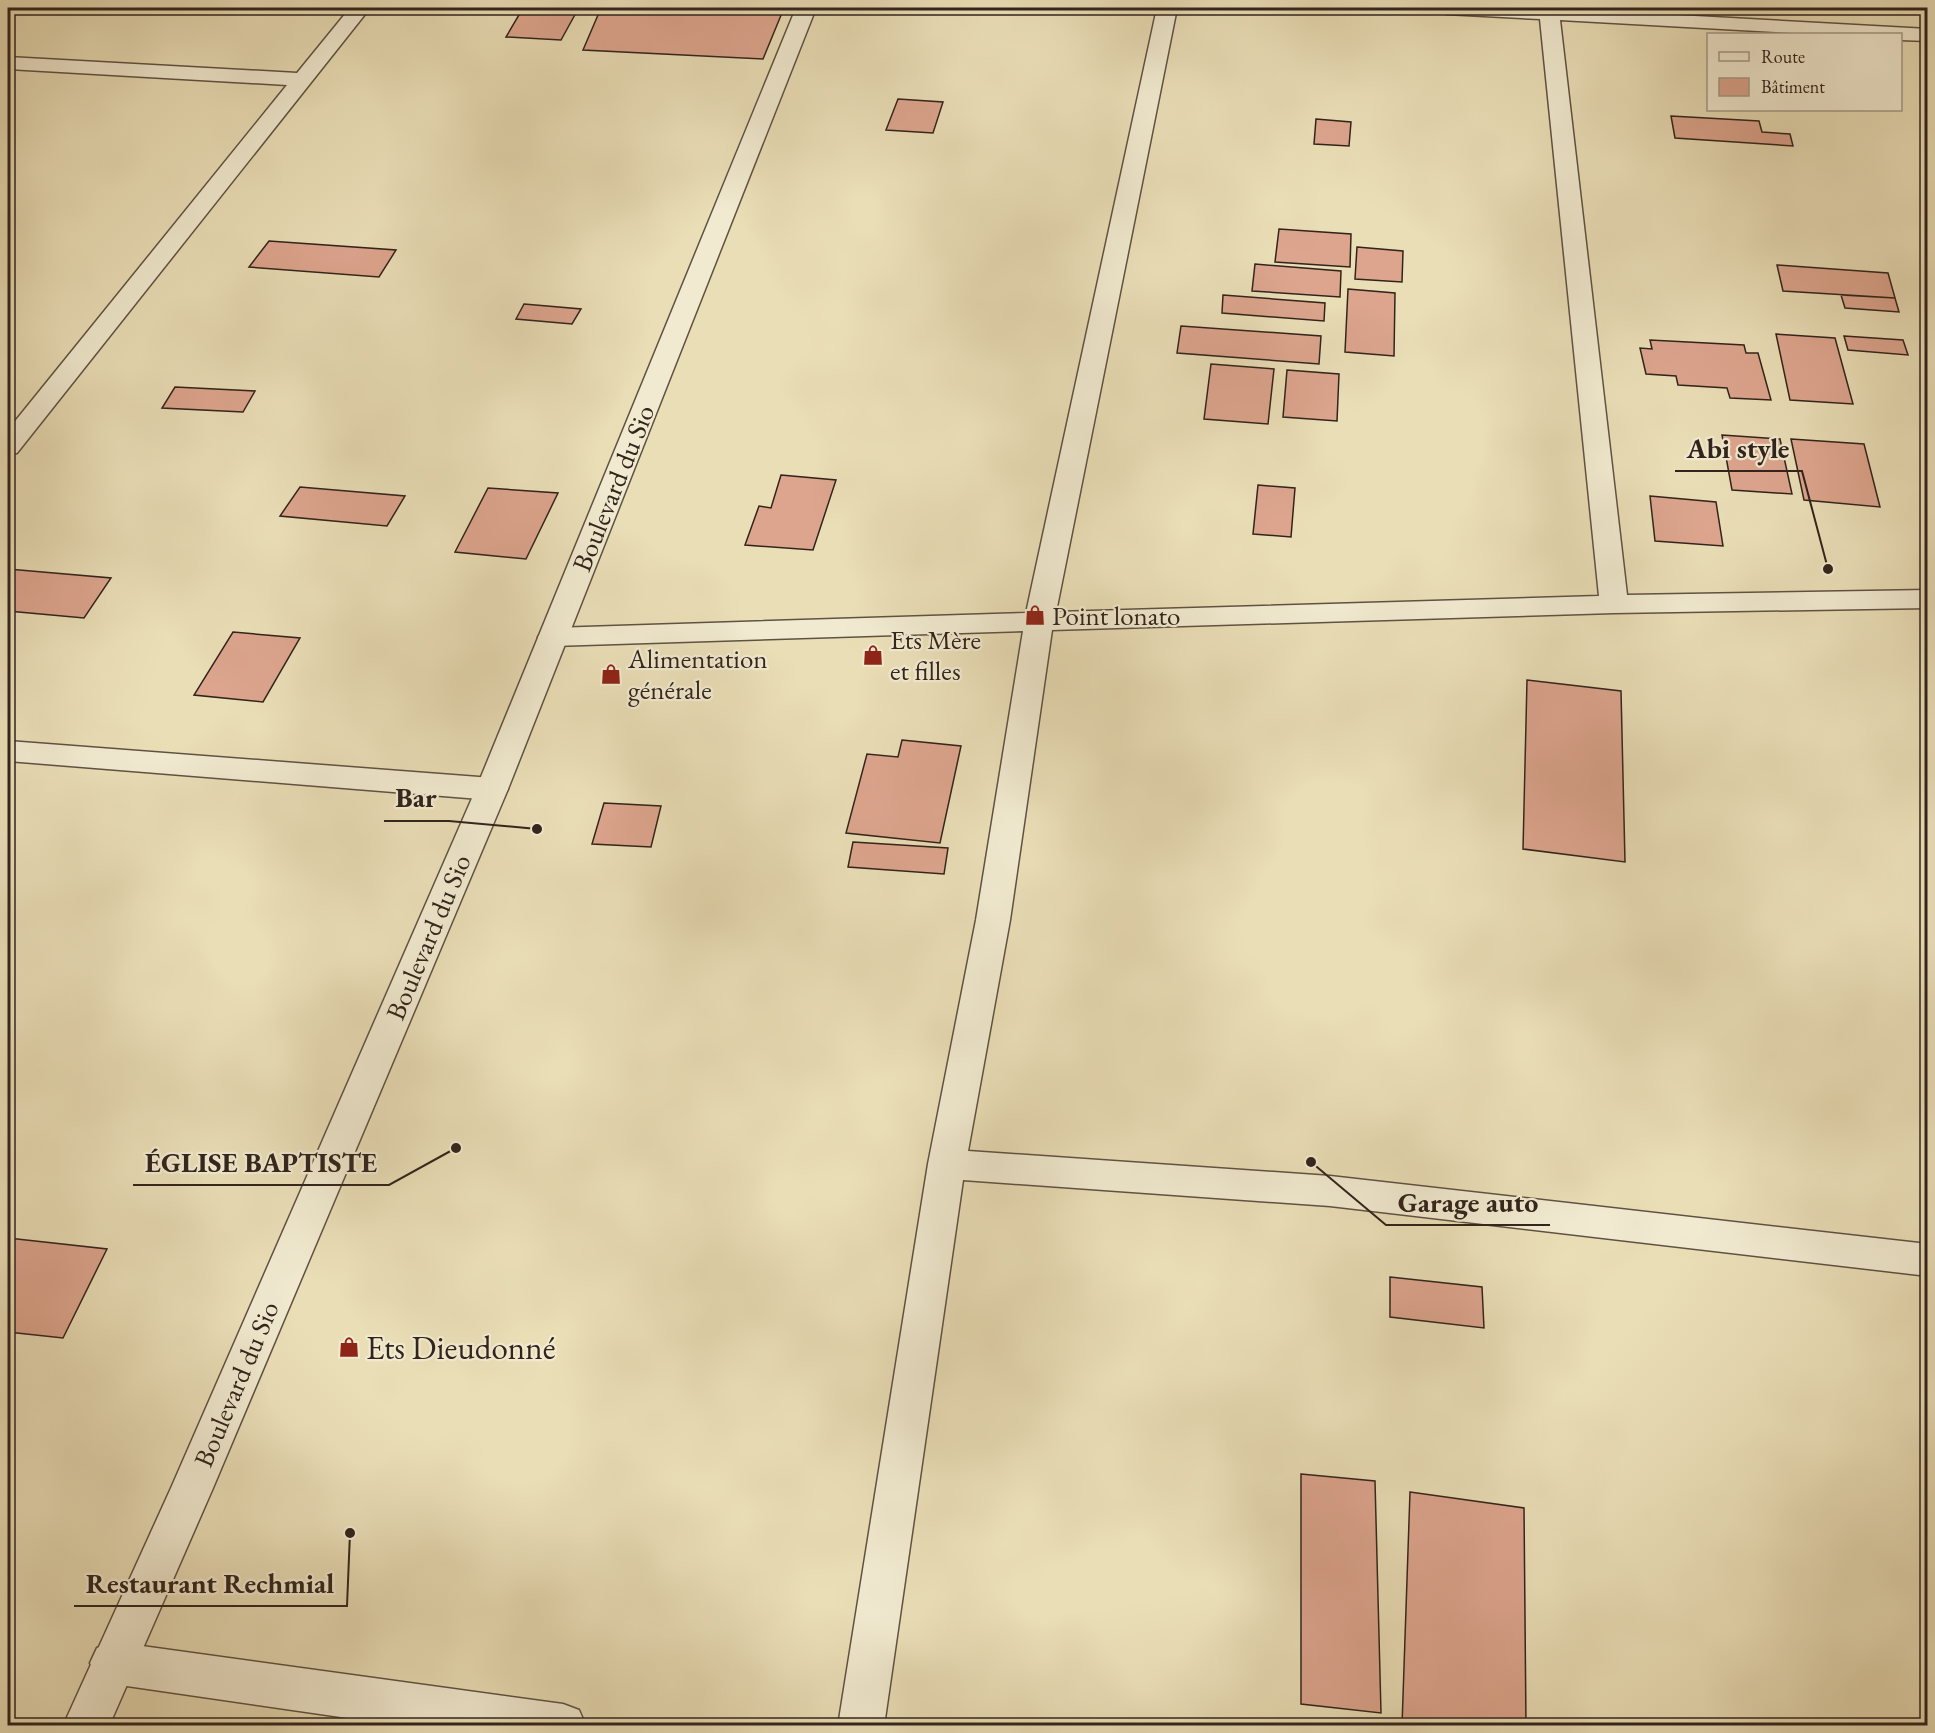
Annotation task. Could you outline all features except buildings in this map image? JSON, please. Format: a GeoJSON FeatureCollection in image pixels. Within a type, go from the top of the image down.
{"type":"FeatureCollection","features":[{"type":"Feature","properties":{"kind":"street"},"geometry":{"type":"LineString","coordinates":[[8,447],[360,8]]}},
{"type":"Feature","properties":{"kind":"street","name":"Boulevard du Sio"},"geometry":{"type":"LineString","coordinates":[[86,1725],[201,1466],[492,789],[806,8]]}},
{"type":"Feature","properties":{"kind":"street"},"geometry":{"type":"LineString","coordinates":[[861,1725],[947,1164],[993,920],[1039,622],[1167,8]]}},
{"type":"Feature","properties":{"kind":"street"},"geometry":{"type":"LineString","coordinates":[[1446,8],[1894,33]]}},
{"type":"Feature","properties":{"kind":"street"},"geometry":{"type":"LineString","coordinates":[[1549,13],[1614,604]]}},
{"type":"Feature","properties":{"kind":"street"},"geometry":{"type":"LineString","coordinates":[[1902,33],[1928,35]]}},
{"type":"Feature","properties":{"kind":"street"},"geometry":{"type":"LineString","coordinates":[[8,63],[301,80]]}},
{"type":"Feature","properties":{"kind":"street"},"geometry":{"type":"LineString","coordinates":[[553,637],[1614,604],[1928,599]]}},
{"type":"Feature","properties":{"kind":"street"},"geometry":{"type":"LineString","coordinates":[[8,751],[492,789]]}},
{"type":"Feature","properties":{"kind":"street"},"geometry":{"type":"LineString","coordinates":[[947,1164],[1330,1191],[1928,1260]]}},
{"type":"Feature","properties":{"kind":"street"},"geometry":{"type":"LineString","coordinates":[[113,1663],[563,1725]]}},
{"type":"Feature","properties":{"kind":"place","name":"Abi style"},"geometry":{"type":"Point","coordinates":[1828,569]}},
{"type":"Feature","properties":{"kind":"place","name":"Point lonato"},"geometry":{"type":"Point","coordinates":[1035,615]}},
{"type":"Feature","properties":{"kind":"place","name":"Ets Mère et filles"},"geometry":{"type":"Point","coordinates":[873,655]}},
{"type":"Feature","properties":{"kind":"place","name":"Alimentation générale"},"geometry":{"type":"Point","coordinates":[611,674]}},
{"type":"Feature","properties":{"kind":"place","name":"Bar"},"geometry":{"type":"Point","coordinates":[537,829]}},
{"type":"Feature","properties":{"kind":"place","name":"ÉGLISE BAPTISTE"},"geometry":{"type":"Point","coordinates":[456,1148]}},
{"type":"Feature","properties":{"kind":"place","name":"Garage auto"},"geometry":{"type":"Point","coordinates":[1311,1162]}},
{"type":"Feature","properties":{"kind":"place","name":"Ets Dieudonné"},"geometry":{"type":"Point","coordinates":[349,1347]}},
{"type":"Feature","properties":{"kind":"place","name":"Restaurant Rechmial"},"geometry":{"type":"Point","coordinates":[350,1533]}}]}
